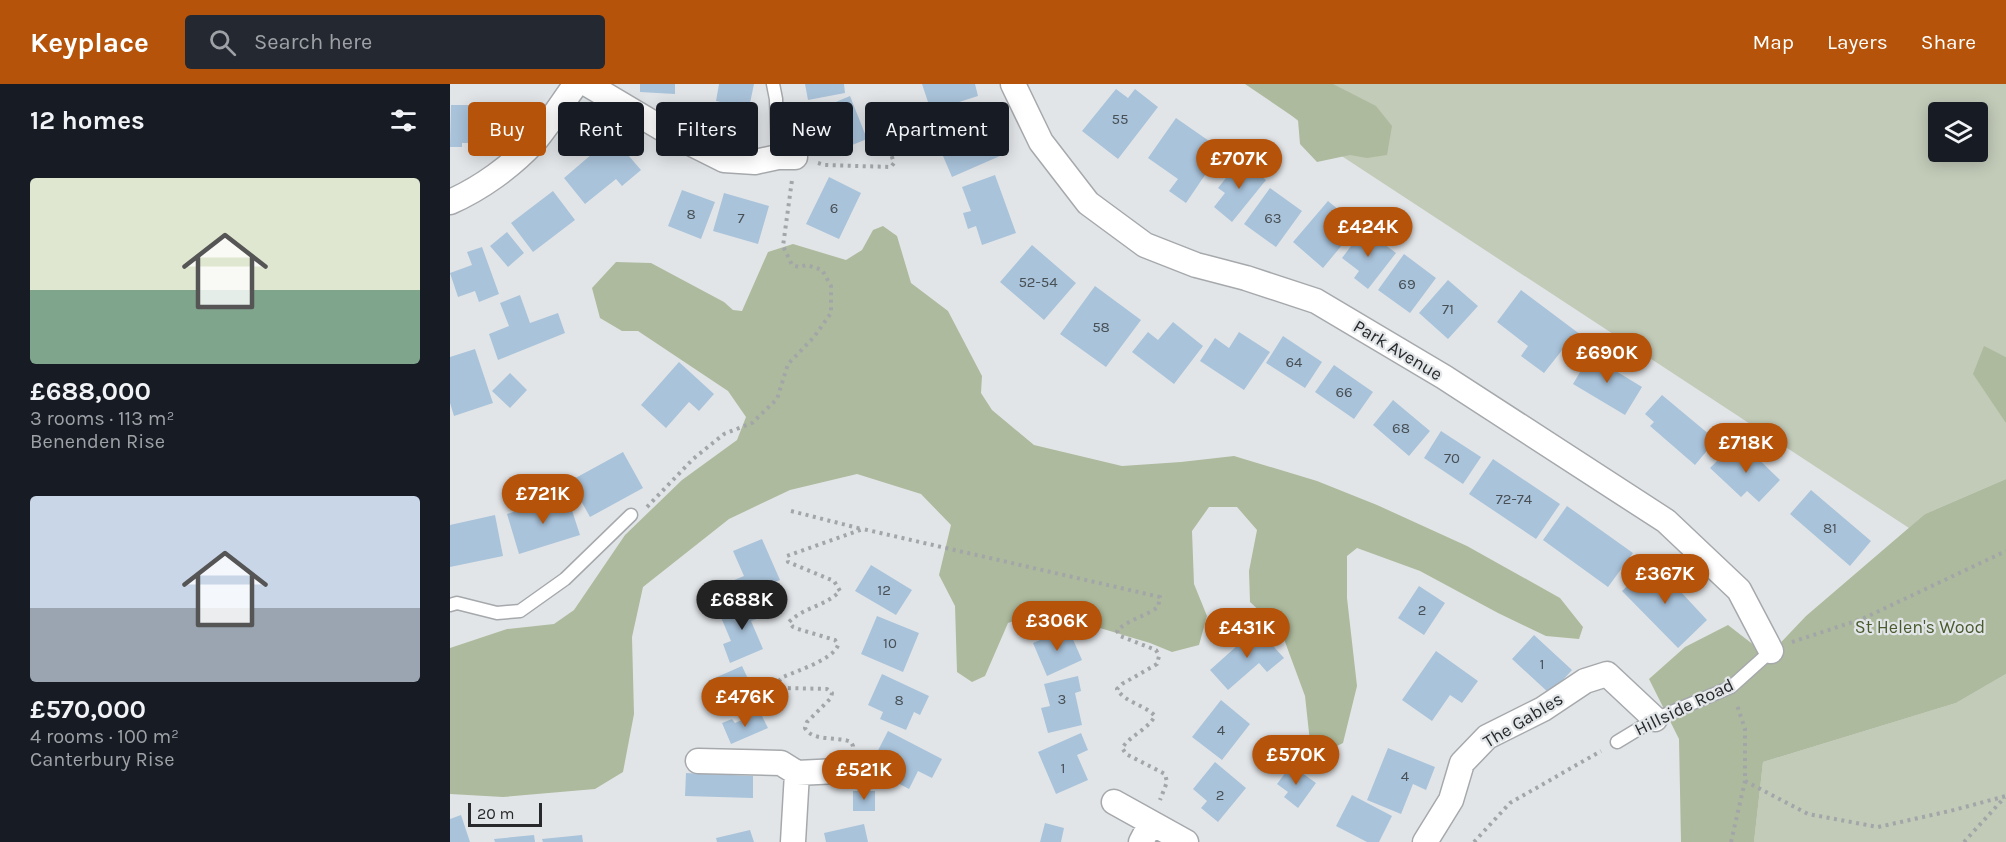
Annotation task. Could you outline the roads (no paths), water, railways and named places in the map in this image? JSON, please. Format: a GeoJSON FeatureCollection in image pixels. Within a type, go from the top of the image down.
{"type":"FeatureCollection","features":[{"type":"Feature","properties":{"kind":"street"},"geometry":{"type":"LineString","coordinates":[[450,202],[466,195],[501,171],[534,142],[576,84]]}},
{"type":"Feature","properties":{"kind":"street"},"geometry":{"type":"LineString","coordinates":[[586,84],[668,132],[724,160],[755,162],[786,157]]}},
{"type":"Feature","properties":{"kind":"street","name":"Park Avenue"},"geometry":{"type":"LineString","coordinates":[[1016,91],[1041,142],[1088,202],[1145,245],[1196,265],[1246,278],[1316,301],[1444,377],[1648,509],[1666,521],[1739,590],[1772,651]]}},
{"type":"Feature","properties":{"kind":"street","name":"The Gables"},"geometry":{"type":"LineString","coordinates":[[1425,842],[1451,800],[1462,763],[1487,737],[1543,709],[1585,681],[1606,674],[1655,719]]}},
{"type":"Feature","properties":{"kind":"street"},"geometry":{"type":"LineString","coordinates":[[698,761],[781,763],[797,773],[838,771]]}},
{"type":"Feature","properties":{"kind":"street"},"geometry":{"type":"LineString","coordinates":[[793,842],[797,773]]}},
{"type":"Feature","properties":{"kind":"street"},"geometry":{"type":"LineString","coordinates":[[1114,801],[1146,832],[1186,842]]}},
{"type":"Feature","properties":{"kind":"lane"},"geometry":{"type":"LineString","coordinates":[[773,84],[786,157]]}},
{"type":"Feature","properties":{"kind":"lane"},"geometry":{"type":"LineString","coordinates":[[776,99],[783,84]]}},
{"type":"Feature","properties":{"kind":"lane"},"geometry":{"type":"LineString","coordinates":[[450,605],[457,603],[497,613],[520,611],[565,579],[631,515]]}},
{"type":"Feature","properties":{"kind":"lane","name":"Hillside Road"},"geometry":{"type":"LineString","coordinates":[[1617,742],[1655,719],[1731,687],[1772,651]]}},
{"type":"Feature","properties":{"kind":"park label","name":"St Helen's Wood"},"geometry":{"type":"Point","coordinates":[1920,627]}}]}
